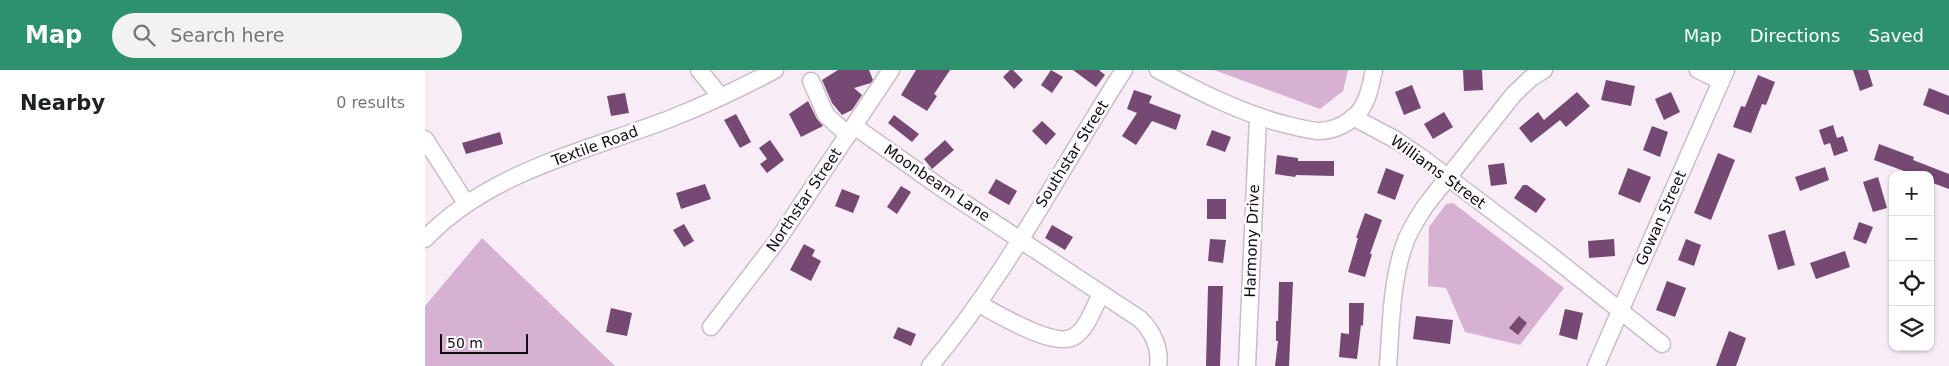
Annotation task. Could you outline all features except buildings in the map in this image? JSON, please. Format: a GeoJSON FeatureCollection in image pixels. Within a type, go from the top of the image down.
{"type":"FeatureCollection","features":[{"type":"Feature","properties":{"kind":"street"},"geometry":{"type":"LineString","coordinates":[[699,70],[721,97]]}},
{"type":"Feature","properties":{"kind":"street","name":"Textile Road"},"geometry":{"type":"LineString","coordinates":[[425,239],[438,225],[485,191],[552,161],[672,118],[721,97],[775,70]]}},
{"type":"Feature","properties":{"kind":"street","name":"Northstar Street"},"geometry":{"type":"LineString","coordinates":[[711,327],[777,241],[891,70]]}},
{"type":"Feature","properties":{"kind":"street","name":"Southstar Street"},"geometry":{"type":"LineString","coordinates":[[930,366],[979,304],[1124,70]]}},
{"type":"Feature","properties":{"kind":"street"},"geometry":{"type":"LineString","coordinates":[[1157,70],[1208,96],[1258,116],[1294,127],[1318,130],[1342,125],[1353,118],[1365,102],[1374,70]]}},
{"type":"Feature","properties":{"kind":"street"},"geometry":{"type":"LineString","coordinates":[[1388,366],[1396,282],[1399,261],[1405,241],[1418,217],[1514,94],[1544,70]]}},
{"type":"Feature","properties":{"kind":"street"},"geometry":{"type":"LineString","coordinates":[[1698,70],[1723,75]]}},
{"type":"Feature","properties":{"kind":"street","name":"Gowan Street"},"geometry":{"type":"LineString","coordinates":[[1596,366],[1723,75]]}},
{"type":"Feature","properties":{"kind":"street","name":"Moonbeam Lane"},"geometry":{"type":"LineString","coordinates":[[811,81],[826,115],[1020,240]]}},
{"type":"Feature","properties":{"kind":"street","name":"Harmony Drive"},"geometry":{"type":"LineString","coordinates":[[1247,366],[1258,116]]}},
{"type":"Feature","properties":{"kind":"street","name":"Williams Street"},"geometry":{"type":"LineString","coordinates":[[1353,118],[1395,140],[1448,178],[1621,309],[1662,344]]}},
{"type":"Feature","properties":{"kind":"street"},"geometry":{"type":"LineString","coordinates":[[425,139],[466,203]]}},
{"type":"Feature","properties":{"kind":"street"},"geometry":{"type":"LineString","coordinates":[[1020,240],[1144,323],[1155,340],[1158,352],[1158,366]]}},
{"type":"Feature","properties":{"kind":"street"},"geometry":{"type":"LineString","coordinates":[[979,304],[1035,332],[1068,340],[1076,336],[1084,327],[1101,294]]}},
{"type":"Feature","properties":{"kind":"shaded area"},"geometry":{"type":"Polygon","coordinates":[[[1214,70],[1348,70],[1343,91],[1320,109],[1214,70]]]}},
{"type":"Feature","properties":{"kind":"shaded area"},"geometry":{"type":"Polygon","coordinates":[[[1453,203],[1564,288],[1520,345],[1465,332],[1446,288],[1428,286],[1429,227],[1446,204],[1453,203]]]}},
{"type":"Feature","properties":{"kind":"shaded area"},"geometry":{"type":"Polygon","coordinates":[[[482,238],[615,366],[425,366],[425,306],[482,238]]]}}]}
